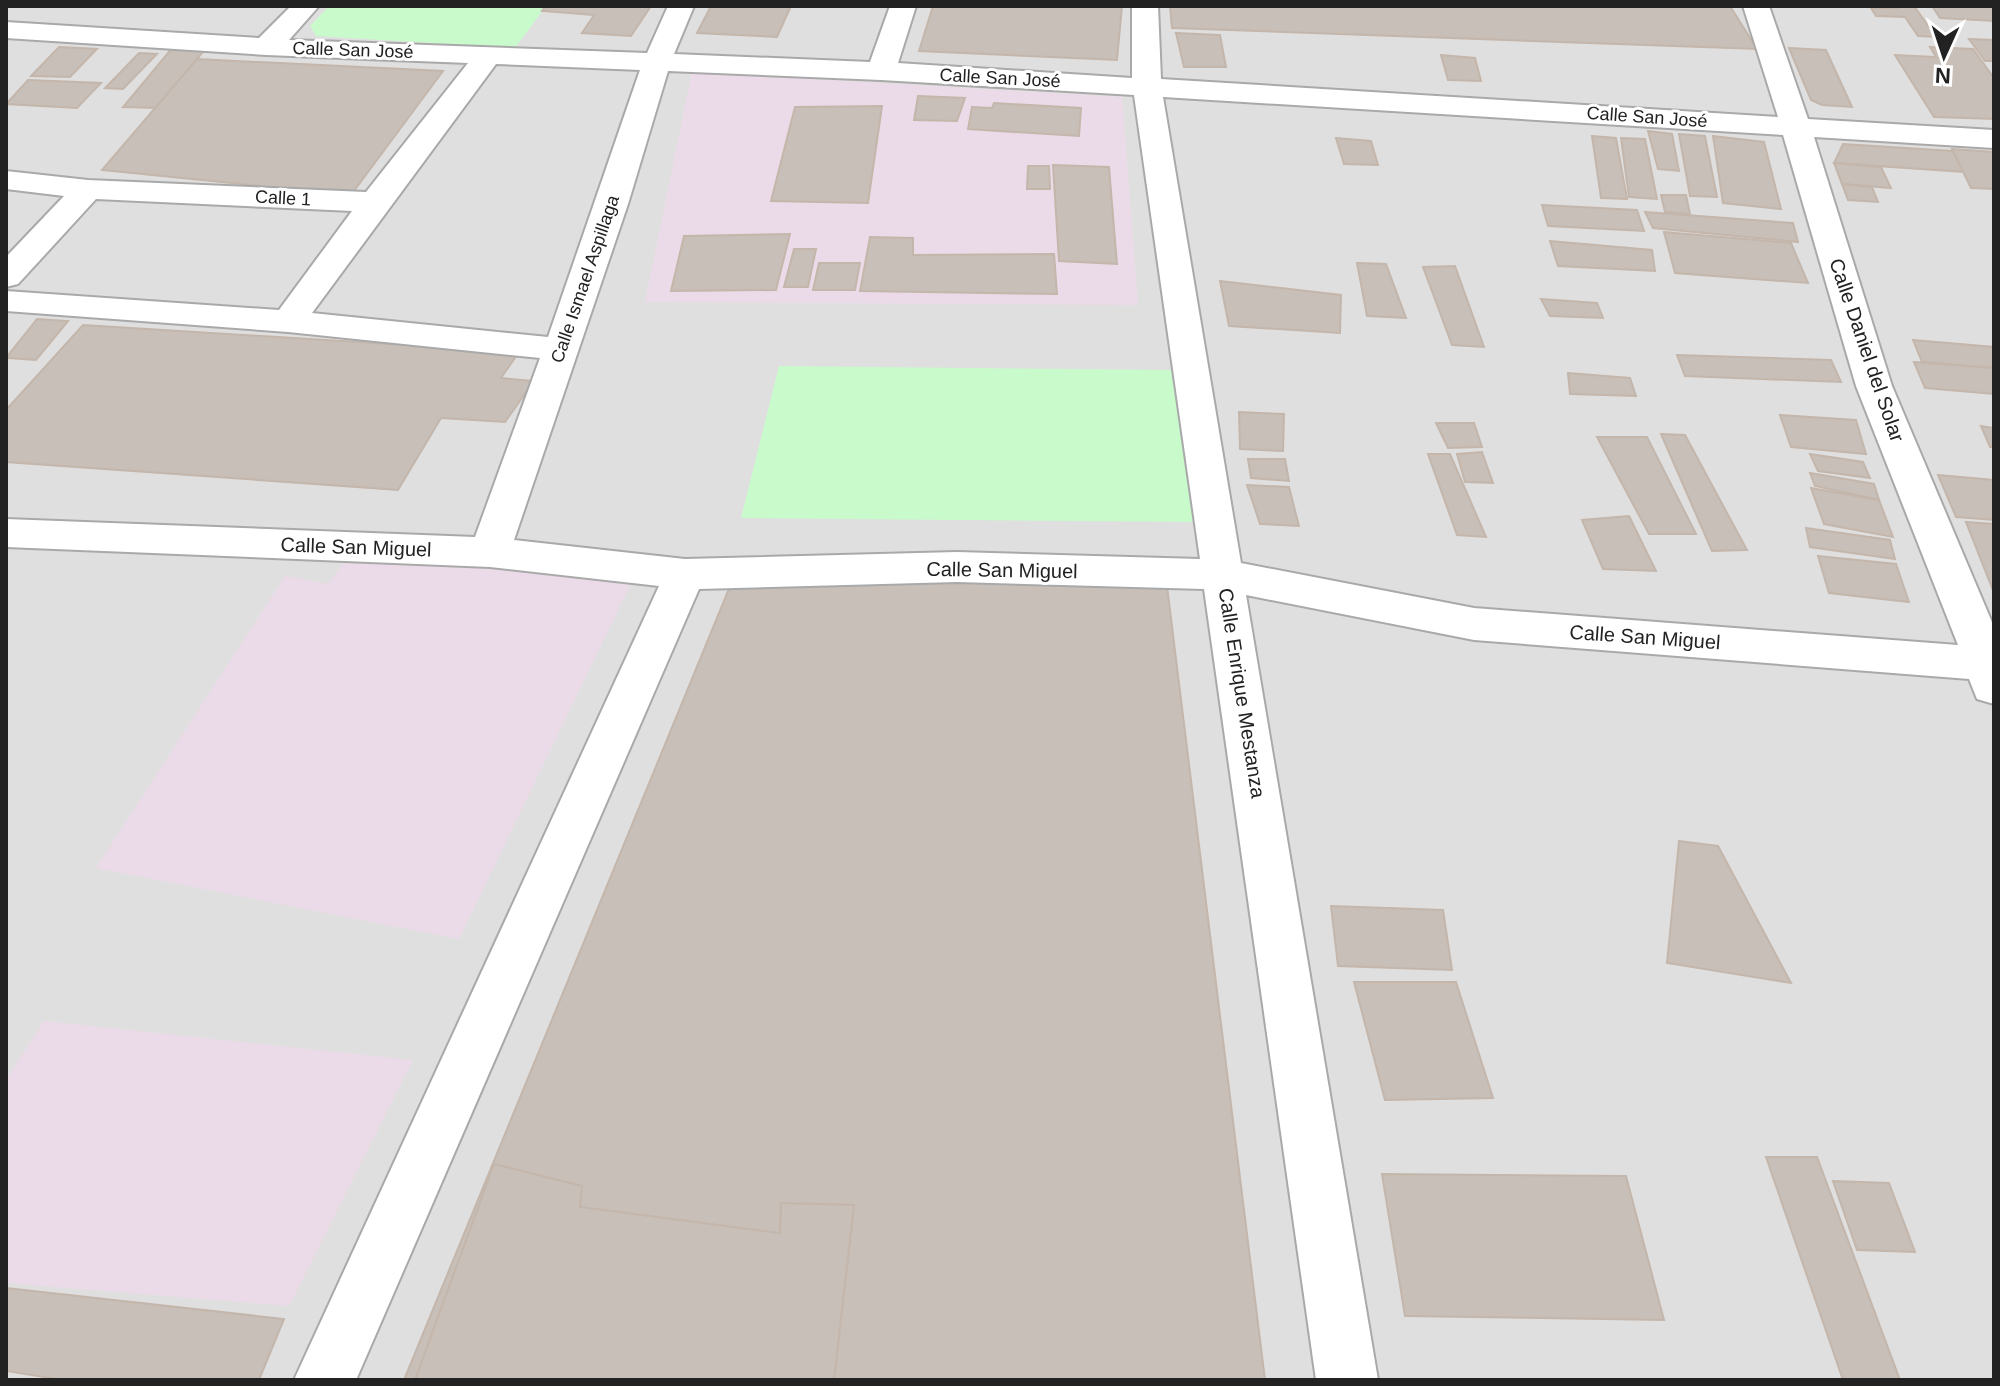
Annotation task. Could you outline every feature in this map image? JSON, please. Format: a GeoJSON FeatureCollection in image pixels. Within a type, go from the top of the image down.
{"type":"FeatureCollection","features":[{"type":"Feature","properties":{"kind":"street"},"geometry":{"type":"LineString","coordinates":[[7,31],[40,6]]}},
{"type":"Feature","properties":{"kind":"street"},"geometry":{"type":"LineString","coordinates":[[266,47],[306,6]]}},
{"type":"Feature","properties":{"kind":"street","name":"Calle Ismael Aspillaga"},"geometry":{"type":"LineString","coordinates":[[490,552],[612,204],[656,64],[681,6]]}},
{"type":"Feature","properties":{"kind":"street"},"geometry":{"type":"LineString","coordinates":[[881,71],[903,6]]}},
{"type":"Feature","properties":{"kind":"street","name":"Calle Enrique Mestanza"},"geometry":{"type":"LineString","coordinates":[[1145,6],[1147,87],[1347,1380]]}},
{"type":"Feature","properties":{"kind":"street","name":"Calle Daniel del Solar"},"geometry":{"type":"LineString","coordinates":[[1756,6],[1874,386],[1992,672]]}},
{"type":"Feature","properties":{"kind":"street","name":"Calle San José"},"geometry":{"type":"LineString","coordinates":[[7,31],[266,47],[881,71],[1994,139]]}},
{"type":"Feature","properties":{"kind":"street"},"geometry":{"type":"LineString","coordinates":[[288,321],[488,56]]}},
{"type":"Feature","properties":{"kind":"street","name":"Calle 1"},"geometry":{"type":"LineString","coordinates":[[6,180],[88,189],[375,202]]}},
{"type":"Feature","properties":{"kind":"street"},"geometry":{"type":"LineString","coordinates":[[6,277],[88,189]]}},
{"type":"Feature","properties":{"kind":"street"},"geometry":{"type":"LineString","coordinates":[[6,301],[288,321],[560,349]]}},
{"type":"Feature","properties":{"kind":"street","name":"Calle San Miguel"},"geometry":{"type":"LineString","coordinates":[[6,533],[490,552],[685,574],[957,567],[1224,575],[1474,624],[1992,672]]}},
{"type":"Feature","properties":{"kind":"street"},"geometry":{"type":"LineString","coordinates":[[325,1380],[685,574]]}},
{"type":"Feature","properties":{"kind":"shaded area"},"geometry":{"type":"Polygon","coordinates":[[[6,6],[1994,6],[1994,1380],[6,1380],[6,6]]]}},
{"type":"Feature","properties":{"kind":"shaded area"},"geometry":{"type":"Polygon","coordinates":[[[692,72],[1122,97],[1138,305],[645,302],[692,72]]]}},
{"type":"Feature","properties":{"kind":"shaded area"},"geometry":{"type":"Polygon","coordinates":[[[351,553],[634,577],[459,939],[96,868],[285,576],[328,584],[351,553]]]}},
{"type":"Feature","properties":{"kind":"shaded area"},"geometry":{"type":"Polygon","coordinates":[[[44,1021],[413,1060],[289,1306],[6,1283],[6,1080],[44,1021]]]}},
{"type":"Feature","properties":{"kind":"green space"},"geometry":{"type":"Polygon","coordinates":[[[329,6],[546,6],[515,48],[316,36],[310,26],[329,6]]]}},
{"type":"Feature","properties":{"kind":"green space"},"geometry":{"type":"Polygon","coordinates":[[[779,366],[1173,370],[1197,522],[741,518],[779,366]]]}},
{"type":"Feature","properties":{"kind":"building"},"geometry":{"type":"Polygon","coordinates":[[[546,6],[651,6],[631,36],[582,33],[594,15],[542,11],[546,6]]]}},
{"type":"Feature","properties":{"kind":"building"},"geometry":{"type":"Polygon","coordinates":[[[711,6],[791,6],[777,37],[697,33],[711,6]]]}},
{"type":"Feature","properties":{"kind":"building"},"geometry":{"type":"Polygon","coordinates":[[[933,6],[1122,6],[1117,60],[919,51],[933,6]]]}},
{"type":"Feature","properties":{"kind":"building"},"geometry":{"type":"Polygon","coordinates":[[[1170,6],[1730,6],[1757,49],[1172,28],[1170,6]]]}},
{"type":"Feature","properties":{"kind":"building"},"geometry":{"type":"Polygon","coordinates":[[[1914,6],[1936,37],[1918,36],[1905,17],[1876,16],[1871,8],[1914,6]]]}},
{"type":"Feature","properties":{"kind":"building"},"geometry":{"type":"Polygon","coordinates":[[[1932,6],[1994,6],[1994,21],[1940,18],[1932,6]]]}},
{"type":"Feature","properties":{"kind":"building"},"geometry":{"type":"Polygon","coordinates":[[[1176,33],[1220,35],[1226,67],[1184,67],[1176,33]]]}},
{"type":"Feature","properties":{"kind":"building"},"geometry":{"type":"Polygon","coordinates":[[[1969,39],[1994,40],[1994,61],[1985,61],[1969,39]]]}},
{"type":"Feature","properties":{"kind":"building"},"geometry":{"type":"Polygon","coordinates":[[[59,47],[97,49],[70,77],[31,76],[59,47]]]}},
{"type":"Feature","properties":{"kind":"building"},"geometry":{"type":"Polygon","coordinates":[[[173,47],[206,48],[158,108],[123,107],[173,47]]]}},
{"type":"Feature","properties":{"kind":"building"},"geometry":{"type":"Polygon","coordinates":[[[1930,47],[1973,49],[1994,78],[1994,119],[1934,117],[1895,55],[1936,57],[1930,47]]]}},
{"type":"Feature","properties":{"kind":"building"},"geometry":{"type":"Polygon","coordinates":[[[1789,48],[1826,50],[1852,107],[1822,105],[1811,100],[1789,48]]]}},
{"type":"Feature","properties":{"kind":"building"},"geometry":{"type":"Polygon","coordinates":[[[139,53],[157,54],[123,89],[105,88],[139,53]]]}},
{"type":"Feature","properties":{"kind":"building"},"geometry":{"type":"Polygon","coordinates":[[[1441,55],[1475,58],[1481,81],[1448,80],[1441,55]]]}},
{"type":"Feature","properties":{"kind":"building"},"geometry":{"type":"Polygon","coordinates":[[[197,59],[443,71],[351,195],[102,170],[197,59]]]}},
{"type":"Feature","properties":{"kind":"building"},"geometry":{"type":"Polygon","coordinates":[[[28,80],[101,83],[77,108],[6,104],[28,80]]]}},
{"type":"Feature","properties":{"kind":"building"},"geometry":{"type":"Polygon","coordinates":[[[918,96],[965,98],[957,121],[914,120],[918,96]]]}},
{"type":"Feature","properties":{"kind":"building"},"geometry":{"type":"Polygon","coordinates":[[[994,103],[1081,108],[1079,136],[968,129],[972,107],[992,108],[994,103]]]}},
{"type":"Feature","properties":{"kind":"building"},"geometry":{"type":"Polygon","coordinates":[[[882,106],[868,203],[771,201],[795,107],[882,106]]]}},
{"type":"Feature","properties":{"kind":"building"},"geometry":{"type":"Polygon","coordinates":[[[1648,131],[1672,134],[1679,171],[1658,169],[1648,131]]]}},
{"type":"Feature","properties":{"kind":"building"},"geometry":{"type":"Polygon","coordinates":[[[1679,134],[1705,136],[1717,197],[1690,196],[1679,134]]]}},
{"type":"Feature","properties":{"kind":"building"},"geometry":{"type":"Polygon","coordinates":[[[1592,136],[1616,138],[1627,199],[1601,198],[1592,136]]]}},
{"type":"Feature","properties":{"kind":"building"},"geometry":{"type":"Polygon","coordinates":[[[1713,136],[1764,142],[1781,209],[1723,203],[1713,136]]]}},
{"type":"Feature","properties":{"kind":"building"},"geometry":{"type":"Polygon","coordinates":[[[1336,138],[1371,141],[1378,165],[1344,164],[1336,138]]]}},
{"type":"Feature","properties":{"kind":"building"},"geometry":{"type":"Polygon","coordinates":[[[1621,138],[1645,139],[1657,199],[1629,197],[1621,138]]]}},
{"type":"Feature","properties":{"kind":"building"},"geometry":{"type":"Polygon","coordinates":[[[1843,144],[1953,151],[1966,172],[1834,163],[1843,144]]]}},
{"type":"Feature","properties":{"kind":"building"},"geometry":{"type":"Polygon","coordinates":[[[1952,149],[1994,152],[1994,189],[1971,188],[1952,149]]]}},
{"type":"Feature","properties":{"kind":"building"},"geometry":{"type":"Polygon","coordinates":[[[1834,163],[1881,167],[1891,188],[1842,184],[1834,163]]]}},
{"type":"Feature","properties":{"kind":"building"},"geometry":{"type":"Polygon","coordinates":[[[1053,165],[1109,167],[1117,264],[1059,261],[1053,165]]]}},
{"type":"Feature","properties":{"kind":"building"},"geometry":{"type":"Polygon","coordinates":[[[1028,166],[1049,166],[1050,189],[1027,189],[1028,166]]]}},
{"type":"Feature","properties":{"kind":"building"},"geometry":{"type":"Polygon","coordinates":[[[1842,184],[1872,187],[1878,202],[1848,200],[1842,184]]]}},
{"type":"Feature","properties":{"kind":"building"},"geometry":{"type":"Polygon","coordinates":[[[1661,195],[1686,195],[1690,214],[1665,212],[1661,195]]]}},
{"type":"Feature","properties":{"kind":"building"},"geometry":{"type":"Polygon","coordinates":[[[1542,205],[1637,210],[1644,231],[1548,226],[1542,205]]]}},
{"type":"Feature","properties":{"kind":"building"},"geometry":{"type":"Polygon","coordinates":[[[1645,212],[1793,223],[1798,242],[1653,228],[1645,212]]]}},
{"type":"Feature","properties":{"kind":"building"},"geometry":{"type":"Polygon","coordinates":[[[1664,232],[1791,243],[1808,283],[1675,273],[1664,232]]]}},
{"type":"Feature","properties":{"kind":"building"},"geometry":{"type":"Polygon","coordinates":[[[790,234],[776,290],[671,291],[684,236],[790,234]]]}},
{"type":"Feature","properties":{"kind":"building"},"geometry":{"type":"Polygon","coordinates":[[[870,237],[913,238],[913,255],[1054,254],[1057,294],[860,291],[870,237]]]}},
{"type":"Feature","properties":{"kind":"building"},"geometry":{"type":"Polygon","coordinates":[[[1550,241],[1652,250],[1655,271],[1558,266],[1550,241]]]}},
{"type":"Feature","properties":{"kind":"building"},"geometry":{"type":"Polygon","coordinates":[[[794,249],[816,249],[808,287],[784,287],[794,249]]]}},
{"type":"Feature","properties":{"kind":"building"},"geometry":{"type":"Polygon","coordinates":[[[819,263],[860,263],[855,290],[813,290],[819,263]]]}},
{"type":"Feature","properties":{"kind":"building"},"geometry":{"type":"Polygon","coordinates":[[[1357,263],[1386,264],[1406,318],[1367,316],[1357,263]]]}},
{"type":"Feature","properties":{"kind":"building"},"geometry":{"type":"Polygon","coordinates":[[[1455,266],[1484,347],[1452,345],[1423,267],[1455,266]]]}},
{"type":"Feature","properties":{"kind":"building"},"geometry":{"type":"Polygon","coordinates":[[[1220,281],[1341,295],[1340,333],[1229,326],[1220,281]]]}},
{"type":"Feature","properties":{"kind":"building"},"geometry":{"type":"Polygon","coordinates":[[[1541,299],[1597,303],[1603,318],[1550,316],[1541,299]]]}},
{"type":"Feature","properties":{"kind":"building"},"geometry":{"type":"Polygon","coordinates":[[[37,319],[68,321],[36,360],[6,358],[37,319]]]}},
{"type":"Feature","properties":{"kind":"building"},"geometry":{"type":"Polygon","coordinates":[[[83,325],[519,352],[501,378],[534,381],[505,422],[441,418],[398,490],[6,462],[6,410],[83,325]]]}},
{"type":"Feature","properties":{"kind":"building"},"geometry":{"type":"Polygon","coordinates":[[[1913,340],[1994,347],[1994,368],[1922,362],[1913,340]]]}},
{"type":"Feature","properties":{"kind":"building"},"geometry":{"type":"Polygon","coordinates":[[[1677,355],[1831,360],[1841,382],[1685,376],[1677,355]]]}},
{"type":"Feature","properties":{"kind":"building"},"geometry":{"type":"Polygon","coordinates":[[[1914,362],[1994,368],[1994,394],[1925,388],[1914,362]]]}},
{"type":"Feature","properties":{"kind":"building"},"geometry":{"type":"Polygon","coordinates":[[[1568,373],[1630,378],[1636,396],[1570,394],[1568,373]]]}},
{"type":"Feature","properties":{"kind":"building"},"geometry":{"type":"Polygon","coordinates":[[[1239,412],[1284,414],[1283,451],[1240,449],[1239,412]]]}},
{"type":"Feature","properties":{"kind":"building"},"geometry":{"type":"Polygon","coordinates":[[[1780,415],[1856,420],[1866,454],[1791,447],[1780,415]]]}},
{"type":"Feature","properties":{"kind":"building"},"geometry":{"type":"Polygon","coordinates":[[[1436,423],[1474,423],[1482,447],[1448,448],[1436,423]]]}},
{"type":"Feature","properties":{"kind":"building"},"geometry":{"type":"Polygon","coordinates":[[[1981,426],[1994,428],[1994,447],[1990,447],[1981,426]]]}},
{"type":"Feature","properties":{"kind":"building"},"geometry":{"type":"Polygon","coordinates":[[[1661,434],[1685,435],[1747,550],[1712,551],[1661,434]]]}},
{"type":"Feature","properties":{"kind":"building"},"geometry":{"type":"Polygon","coordinates":[[[1597,437],[1647,437],[1696,534],[1649,534],[1597,437]]]}},
{"type":"Feature","properties":{"kind":"building"},"geometry":{"type":"Polygon","coordinates":[[[1482,452],[1493,483],[1465,482],[1457,454],[1482,452]]]}},
{"type":"Feature","properties":{"kind":"building"},"geometry":{"type":"Polygon","coordinates":[[[1428,454],[1450,454],[1486,537],[1457,535],[1428,454]]]}},
{"type":"Feature","properties":{"kind":"building"},"geometry":{"type":"Polygon","coordinates":[[[1810,454],[1863,462],[1870,478],[1818,471],[1810,454]]]}},
{"type":"Feature","properties":{"kind":"building"},"geometry":{"type":"Polygon","coordinates":[[[1248,459],[1285,459],[1289,481],[1251,478],[1248,459]]]}},
{"type":"Feature","properties":{"kind":"building"},"geometry":{"type":"Polygon","coordinates":[[[1810,473],[1874,484],[1879,500],[1815,486],[1810,473]]]}},
{"type":"Feature","properties":{"kind":"building"},"geometry":{"type":"Polygon","coordinates":[[[1938,475],[1994,480],[1994,520],[1956,517],[1938,475]]]}},
{"type":"Feature","properties":{"kind":"building"},"geometry":{"type":"Polygon","coordinates":[[[1247,485],[1289,487],[1299,526],[1260,524],[1247,485]]]}},
{"type":"Feature","properties":{"kind":"building"},"geometry":{"type":"Polygon","coordinates":[[[1811,488],[1879,500],[1893,537],[1824,524],[1811,488]]]}},
{"type":"Feature","properties":{"kind":"building"},"geometry":{"type":"Polygon","coordinates":[[[1629,516],[1656,571],[1603,569],[1582,520],[1629,516]]]}},
{"type":"Feature","properties":{"kind":"building"},"geometry":{"type":"Polygon","coordinates":[[[1966,522],[1994,524],[1994,593],[1966,522]]]}},
{"type":"Feature","properties":{"kind":"building"},"geometry":{"type":"Polygon","coordinates":[[[1806,528],[1890,540],[1895,559],[1810,547],[1806,528]]]}},
{"type":"Feature","properties":{"kind":"building"},"geometry":{"type":"Polygon","coordinates":[[[1818,556],[1896,564],[1909,602],[1829,593],[1818,556]]]}},
{"type":"Feature","properties":{"kind":"building"},"geometry":{"type":"Polygon","coordinates":[[[735,574],[1166,578],[1265,1380],[404,1380],[735,574]]]}},
{"type":"Feature","properties":{"kind":"building"},"geometry":{"type":"Polygon","coordinates":[[[1679,841],[1718,846],[1791,983],[1667,963],[1679,841]]]}},
{"type":"Feature","properties":{"kind":"building"},"geometry":{"type":"Polygon","coordinates":[[[1331,906],[1443,910],[1452,970],[1338,966],[1331,906]]]}},
{"type":"Feature","properties":{"kind":"building"},"geometry":{"type":"Polygon","coordinates":[[[1354,982],[1456,982],[1493,1098],[1385,1100],[1354,982]]]}},
{"type":"Feature","properties":{"kind":"building"},"geometry":{"type":"Polygon","coordinates":[[[1766,1157],[1817,1157],[1900,1380],[1843,1380],[1766,1157]]]}},
{"type":"Feature","properties":{"kind":"building"},"geometry":{"type":"Polygon","coordinates":[[[494,1164],[582,1186],[580,1207],[780,1233],[781,1203],[854,1205],[834,1380],[415,1380],[494,1164]]]}},
{"type":"Feature","properties":{"kind":"building"},"geometry":{"type":"Polygon","coordinates":[[[1382,1174],[1626,1176],[1664,1320],[1405,1316],[1382,1174]]]}},
{"type":"Feature","properties":{"kind":"building"},"geometry":{"type":"Polygon","coordinates":[[[1833,1181],[1889,1183],[1915,1252],[1857,1250],[1833,1181]]]}},
{"type":"Feature","properties":{"kind":"building"},"geometry":{"type":"Polygon","coordinates":[[[6,1288],[284,1319],[259,1380],[63,1380],[6,1371],[6,1288]]]}}]}
